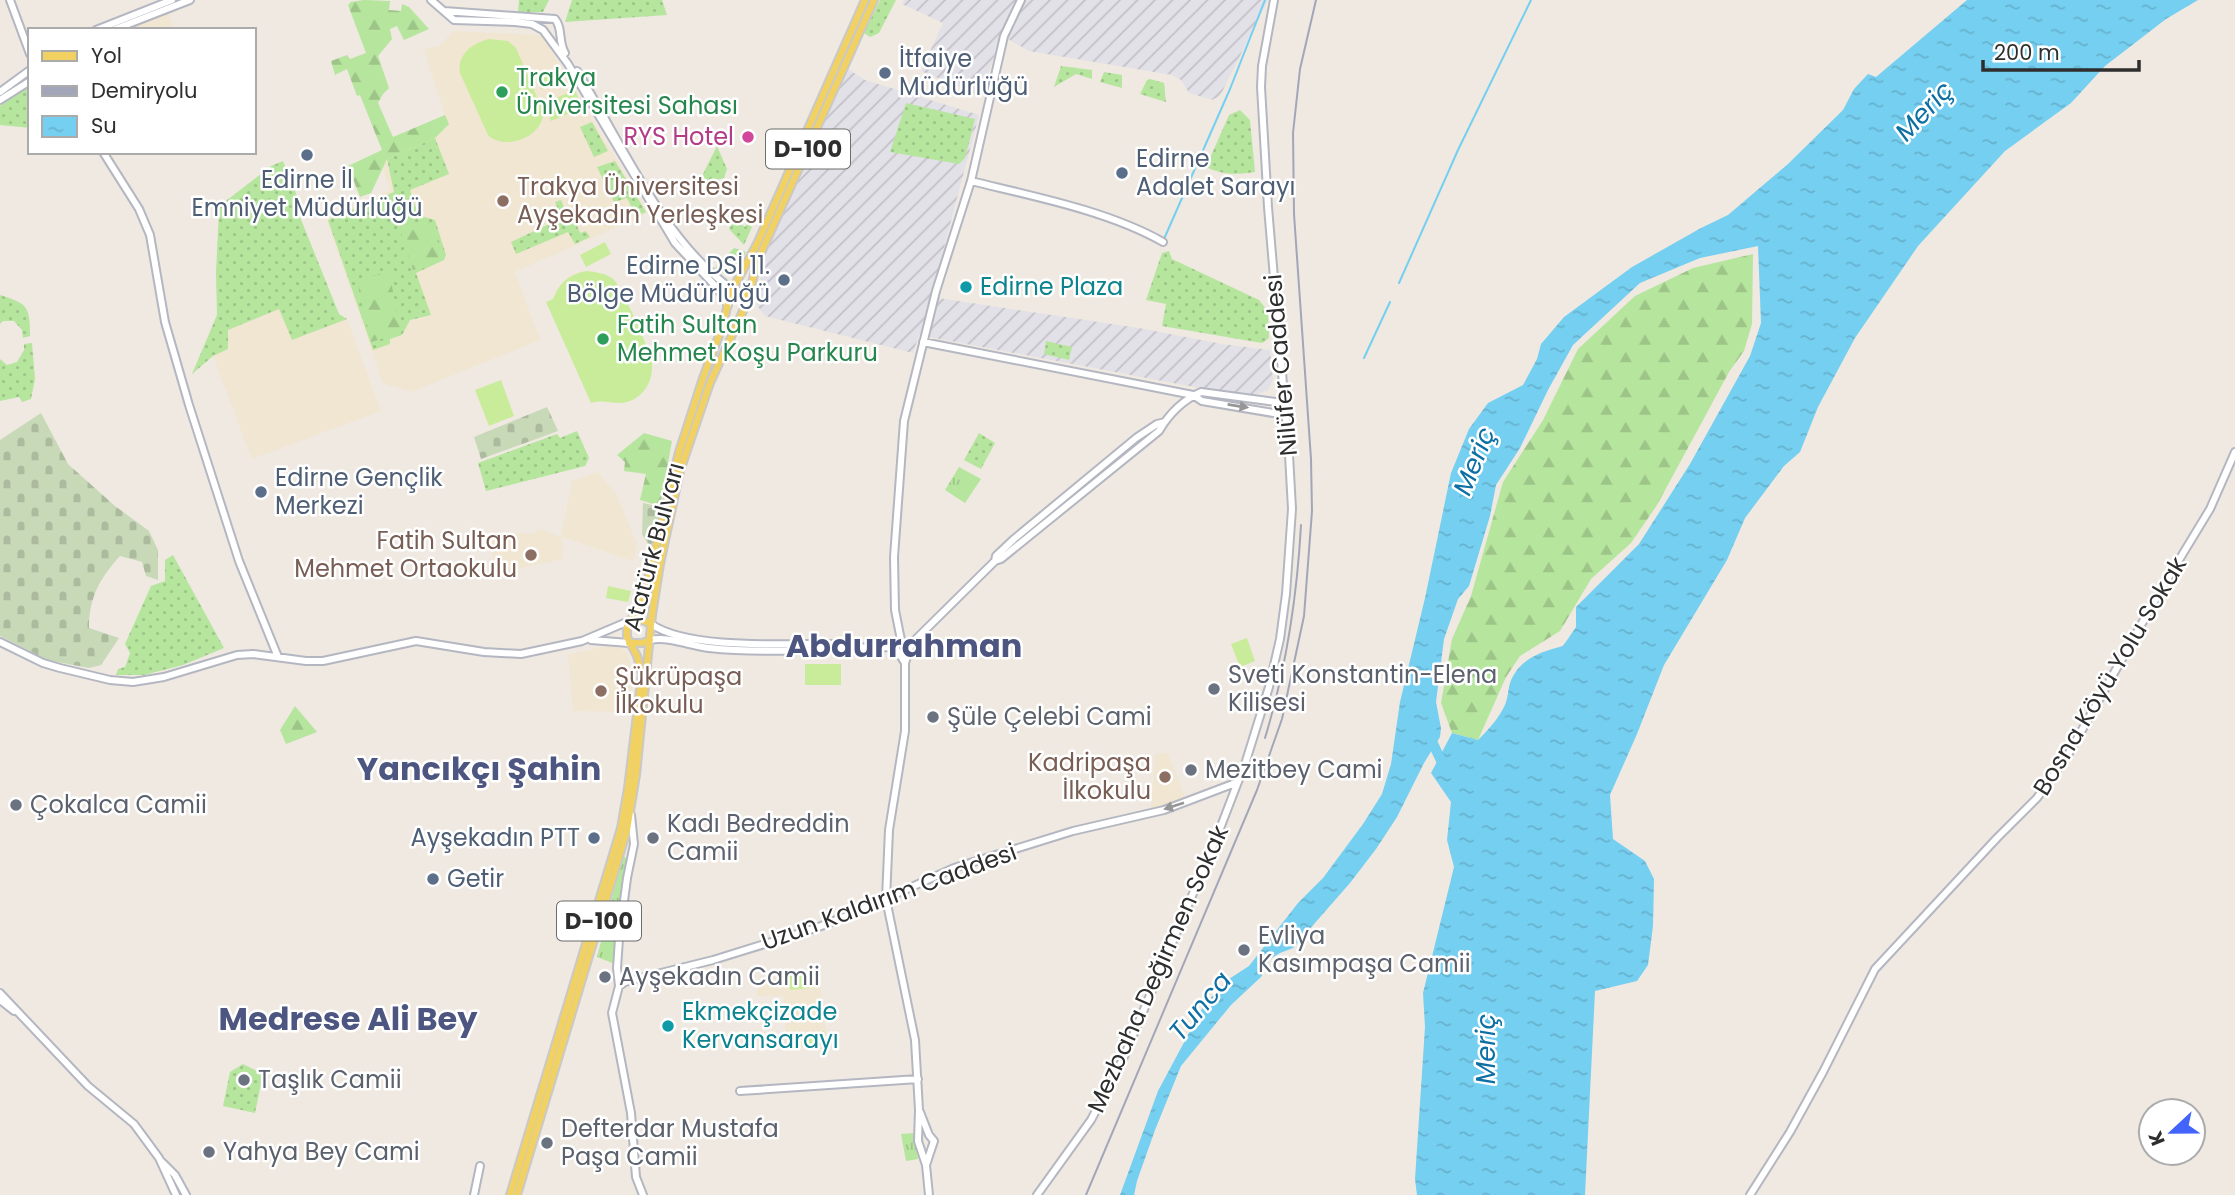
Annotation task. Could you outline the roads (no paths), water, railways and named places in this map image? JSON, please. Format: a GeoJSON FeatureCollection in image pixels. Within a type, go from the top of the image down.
{"type":"FeatureCollection","features":[{"type":"Feature","properties":{"kind":"main road"},"geometry":{"type":"LineString","coordinates":[[10,0],[28,49]]}},
{"type":"Feature","properties":{"kind":"main road"},"geometry":{"type":"LineString","coordinates":[[101,28],[172,0]]}},
{"type":"Feature","properties":{"kind":"main road"},"geometry":{"type":"LineString","coordinates":[[118,28],[190,0]]}},
{"type":"Feature","properties":{"kind":"main road"},"geometry":{"type":"LineString","coordinates":[[431,0],[444,11],[515,19],[555,19],[562,48],[670,225],[707,269],[733,290],[744,293],[748,300]]}},
{"type":"Feature","properties":{"kind":"main road","name":"Atatürk Bulvarı"},"geometry":{"type":"LineString","coordinates":[[510,1195],[622,821],[630,778],[642,674],[626,631],[646,586],[679,453],[733,290],[757,244],[865,0]]}},
{"type":"Feature","properties":{"kind":"main road","name":"Atatürk Bulvarı"},"geometry":{"type":"LineString","coordinates":[[517,1195],[631,814],[651,624],[660,564],[683,460],[713,373],[748,300],[757,262],[874,0]]}},
{"type":"Feature","properties":{"kind":"main road"},"geometry":{"type":"LineString","coordinates":[[901,640],[895,610],[894,557],[904,421],[949,246],[971,181],[1004,36],[1021,0]]}},
{"type":"Feature","properties":{"kind":"main road","name":"Nilüfer Caddesi"},"geometry":{"type":"LineString","coordinates":[[1238,782],[1269,687],[1286,594],[1292,509],[1261,87],[1262,66],[1274,0]]}},
{"type":"Feature","properties":{"kind":"main road"},"geometry":{"type":"LineString","coordinates":[[515,19],[532,24],[548,35],[675,243],[718,289],[731,311],[741,314]]}},
{"type":"Feature","properties":{"kind":"main road"},"geometry":{"type":"LineString","coordinates":[[548,35],[559,33]]}},
{"type":"Feature","properties":{"kind":"main road"},"geometry":{"type":"LineString","coordinates":[[0,92],[28,71]]}},
{"type":"Feature","properties":{"kind":"main road"},"geometry":{"type":"LineString","coordinates":[[0,100],[28,82]]}},
{"type":"Feature","properties":{"kind":"main road"},"geometry":{"type":"LineString","coordinates":[[104,154],[139,209],[150,235],[164,323],[239,561],[278,657]]}},
{"type":"Feature","properties":{"kind":"main road"},"geometry":{"type":"LineString","coordinates":[[971,181],[1054,202],[1139,228],[1163,242]]}},
{"type":"Feature","properties":{"kind":"main road"},"geometry":{"type":"LineString","coordinates":[[923,342],[1193,395],[1202,401],[1284,415]]}},
{"type":"Feature","properties":{"kind":"main road"},"geometry":{"type":"LineString","coordinates":[[582,641],[642,643],[664,639],[699,643],[842,644],[897,649],[905,653],[1014,539],[1136,438],[1157,424],[1165,422],[1168,416],[1193,395],[1201,392],[1283,403]]}},
{"type":"Feature","properties":{"kind":"main road","name":"Bosna Köyü Yolu Sokak"},"geometry":{"type":"LineString","coordinates":[[1750,1195],[1797,1120],[1875,969],[2037,798],[2069,753],[2159,593],[2210,509],[2235,452]]}},
{"type":"Feature","properties":{"kind":"main road"},"geometry":{"type":"LineString","coordinates":[[0,642],[51,665],[124,682],[164,677],[237,656],[253,654],[306,662],[323,661],[416,641],[512,655],[561,647],[639,619],[660,630],[699,643]]}},
{"type":"Feature","properties":{"kind":"main road"},"geometry":{"type":"LineString","coordinates":[[905,663],[897,649],[896,643],[901,640],[908,640],[911,648],[905,663],[905,731],[889,830],[886,899],[911,1016],[918,1079],[919,1143],[926,1165],[929,1195]]}},
{"type":"Feature","properties":{"kind":"main road","name":"Uzun Kaldırım Caddesi"},"geometry":{"type":"LineString","coordinates":[[620,986],[625,982],[713,960],[816,928],[954,868],[1073,831],[1164,810],[1238,782]]}},
{"type":"Feature","properties":{"kind":"main road","name":"Mezbaha Değirmen Sokak"},"geometry":{"type":"LineString","coordinates":[[1037,1195],[1103,1102],[1124,1059],[1238,782]]}},
{"type":"Feature","properties":{"kind":"main road"},"geometry":{"type":"LineString","coordinates":[[631,814],[634,844],[619,939],[617,968],[620,986],[612,1013],[631,1113],[636,1177],[643,1195]]}},
{"type":"Feature","properties":{"kind":"main road"},"geometry":{"type":"LineString","coordinates":[[0,993],[88,1086],[127,1116],[175,1175],[186,1195]]}},
{"type":"Feature","properties":{"kind":"main road"},"geometry":{"type":"LineString","coordinates":[[0,1000],[21,1017]]}},
{"type":"Feature","properties":{"kind":"main road"},"geometry":{"type":"LineString","coordinates":[[740,1091],[918,1079]]}},
{"type":"Feature","properties":{"kind":"main road"},"geometry":{"type":"LineString","coordinates":[[919,1111],[934,1141],[926,1165]]}},
{"type":"Feature","properties":{"kind":"main road"},"geometry":{"type":"LineString","coordinates":[[919,1143],[922,1135],[929,1135]]}},
{"type":"Feature","properties":{"kind":"main road"},"geometry":{"type":"LineString","coordinates":[[919,1143],[925,1150],[932,1148]]}},
{"type":"Feature","properties":{"kind":"main road"},"geometry":{"type":"LineString","coordinates":[[159,1158],[176,1195]]}},
{"type":"Feature","properties":{"kind":"main road"},"geometry":{"type":"LineString","coordinates":[[474,1195],[480,1166]]}},
{"type":"Feature","properties":{"kind":"water"},"geometry":{"type":"Polygon","coordinates":[[[1967,0],[2198,0],[2166,19],[2105,66],[2071,103],[2005,151],[1918,246],[1855,338],[1818,407],[1800,452],[1784,466],[1745,518],[1727,560],[1664,665],[1610,795],[1613,839],[1645,861],[1654,879],[1653,926],[1648,965],[1637,981],[1595,991],[1585,1195],[1417,1195],[1415,1179],[1425,1027],[1423,993],[1454,867],[1447,840],[1451,802],[1431,773],[1452,733],[1478,740],[1489,728],[1505,705],[1514,675],[1525,662],[1538,654],[1563,646],[1576,627],[1576,607],[1639,544],[1690,464],[1750,356],[1761,323],[1758,246],[1700,258],[1640,283],[1573,345],[1520,448],[1496,485],[1490,516],[1469,586],[1458,599],[1444,639],[1436,702],[1440,737],[1397,817],[1350,883],[1293,948],[1270,959],[1261,977],[1231,1005],[1181,1066],[1155,1130],[1134,1195],[1120,1195],[1158,1091],[1204,1005],[1229,979],[1249,966],[1298,903],[1323,878],[1382,794],[1391,764],[1400,702],[1451,473],[1469,429],[1488,403],[1523,385],[1537,359],[1541,344],[1564,317],[1632,267],[1728,215],[1788,164],[1843,110],[1854,89],[1868,74],[1876,77],[1967,0]]]}},
{"type":"Feature","properties":{"kind":"waterway"},"geometry":{"type":"LineString","coordinates":[[1164,239],[1230,89],[1265,0]]}},
{"type":"Feature","properties":{"kind":"waterway"},"geometry":{"type":"LineString","coordinates":[[1399,283],[1458,150],[1531,0]]}},
{"type":"Feature","properties":{"kind":"waterway"},"geometry":{"type":"LineString","coordinates":[[1364,358],[1390,302]]}},
{"type":"Feature","properties":{"kind":"waterway","name":"Meriç"},"geometry":{"type":"LineString","coordinates":[[1429,735],[1445,769]]}},
{"type":"Feature","properties":{"kind":"railway"},"geometry":{"type":"LineString","coordinates":[[1086,1195],[1257,790],[1282,719],[1304,616],[1312,511],[1311,459],[1294,214],[1293,133],[1300,69],[1316,0]]}},
{"type":"Feature","properties":{"kind":"railway"},"geometry":{"type":"LineString","coordinates":[[1265,738],[1289,633],[1301,525]]}},
{"type":"Feature","properties":{"kind":"place","name":"İtfaiye Müdürlüğü"},"geometry":{"type":"Point","coordinates":[885,73]}},
{"type":"Feature","properties":{"kind":"place","name":"Trakya Üniversitesi Sahası"},"geometry":{"type":"Point","coordinates":[502,92]}},
{"type":"Feature","properties":{"kind":"place","name":"RYS Hotel"},"geometry":{"type":"Point","coordinates":[748,137]}},
{"type":"Feature","properties":{"kind":"place","name":"Edirne İl Emniyet Müdürlüğü"},"geometry":{"type":"Point","coordinates":[307,155]}},
{"type":"Feature","properties":{"kind":"place","name":"Edirne Adalet Sarayı"},"geometry":{"type":"Point","coordinates":[1122,173]}},
{"type":"Feature","properties":{"kind":"place","name":"Trakya Üniversitesi Ayşekadın Yerleşkesi"},"geometry":{"type":"Point","coordinates":[503,201]}},
{"type":"Feature","properties":{"kind":"place","name":"Edirne DSİ 11. Bölge Müdürlüğü"},"geometry":{"type":"Point","coordinates":[784,280]}},
{"type":"Feature","properties":{"kind":"place","name":"Edirne Plaza"},"geometry":{"type":"Point","coordinates":[966,287]}},
{"type":"Feature","properties":{"kind":"place","name":"Fatih Sultan Mehmet Koşu Parkuru"},"geometry":{"type":"Point","coordinates":[603,339]}},
{"type":"Feature","properties":{"kind":"place","name":"Edirne Gençlik Merkezi"},"geometry":{"type":"Point","coordinates":[261,492]}},
{"type":"Feature","properties":{"kind":"place","name":"Fatih Sultan Mehmet Ortaokulu"},"geometry":{"type":"Point","coordinates":[531,555]}},
{"type":"Feature","properties":{"kind":"place","name":"Sveti Konstantin-Elena Kilisesi"},"geometry":{"type":"Point","coordinates":[1214,689]}},
{"type":"Feature","properties":{"kind":"place","name":"Şükrüpaşa İlkokulu"},"geometry":{"type":"Point","coordinates":[601,691]}},
{"type":"Feature","properties":{"kind":"place","name":"Şüle Çelebi Cami"},"geometry":{"type":"Point","coordinates":[933,717]}},
{"type":"Feature","properties":{"kind":"place","name":"Mezitbey Cami"},"geometry":{"type":"Point","coordinates":[1191,770]}},
{"type":"Feature","properties":{"kind":"place","name":"Kadripaşa İlkokulu"},"geometry":{"type":"Point","coordinates":[1165,777]}},
{"type":"Feature","properties":{"kind":"place","name":"Çokalca Camii"},"geometry":{"type":"Point","coordinates":[16,805]}},
{"type":"Feature","properties":{"kind":"place","name":"Ayşekadın PTT"},"geometry":{"type":"Point","coordinates":[594,838]}},
{"type":"Feature","properties":{"kind":"place","name":"Kadı Bedreddin Camii"},"geometry":{"type":"Point","coordinates":[653,838]}},
{"type":"Feature","properties":{"kind":"place","name":"Getir"},"geometry":{"type":"Point","coordinates":[433,879]}},
{"type":"Feature","properties":{"kind":"place","name":"Evliya Kasımpaşa Camii"},"geometry":{"type":"Point","coordinates":[1244,950]}},
{"type":"Feature","properties":{"kind":"place","name":"Ayşekadın Camii"},"geometry":{"type":"Point","coordinates":[605,977]}},
{"type":"Feature","properties":{"kind":"place","name":"Ekmekçizade Kervansarayı"},"geometry":{"type":"Point","coordinates":[668,1026]}},
{"type":"Feature","properties":{"kind":"place","name":"Taşlık Camii"},"geometry":{"type":"Point","coordinates":[244,1080]}},
{"type":"Feature","properties":{"kind":"place","name":"Defterdar Mustafa Paşa Camii"},"geometry":{"type":"Point","coordinates":[547,1143]}},
{"type":"Feature","properties":{"kind":"place","name":"Yahya Bey Cami"},"geometry":{"type":"Point","coordinates":[209,1152]}},
{"type":"Feature","properties":{"kind":"district","name":"Abdurrahman"},"geometry":{"type":"Point","coordinates":[904,646]}},
{"type":"Feature","properties":{"kind":"district","name":"Yancıkçı Şahin"},"geometry":{"type":"Point","coordinates":[479,769]}},
{"type":"Feature","properties":{"kind":"district","name":"Medrese Ali Bey"},"geometry":{"type":"Point","coordinates":[348,1019]}},
{"type":"Feature","properties":{"kind":"water label","name":"Tunca"},"geometry":{"type":"Point","coordinates":[1200,1006]}}]}
